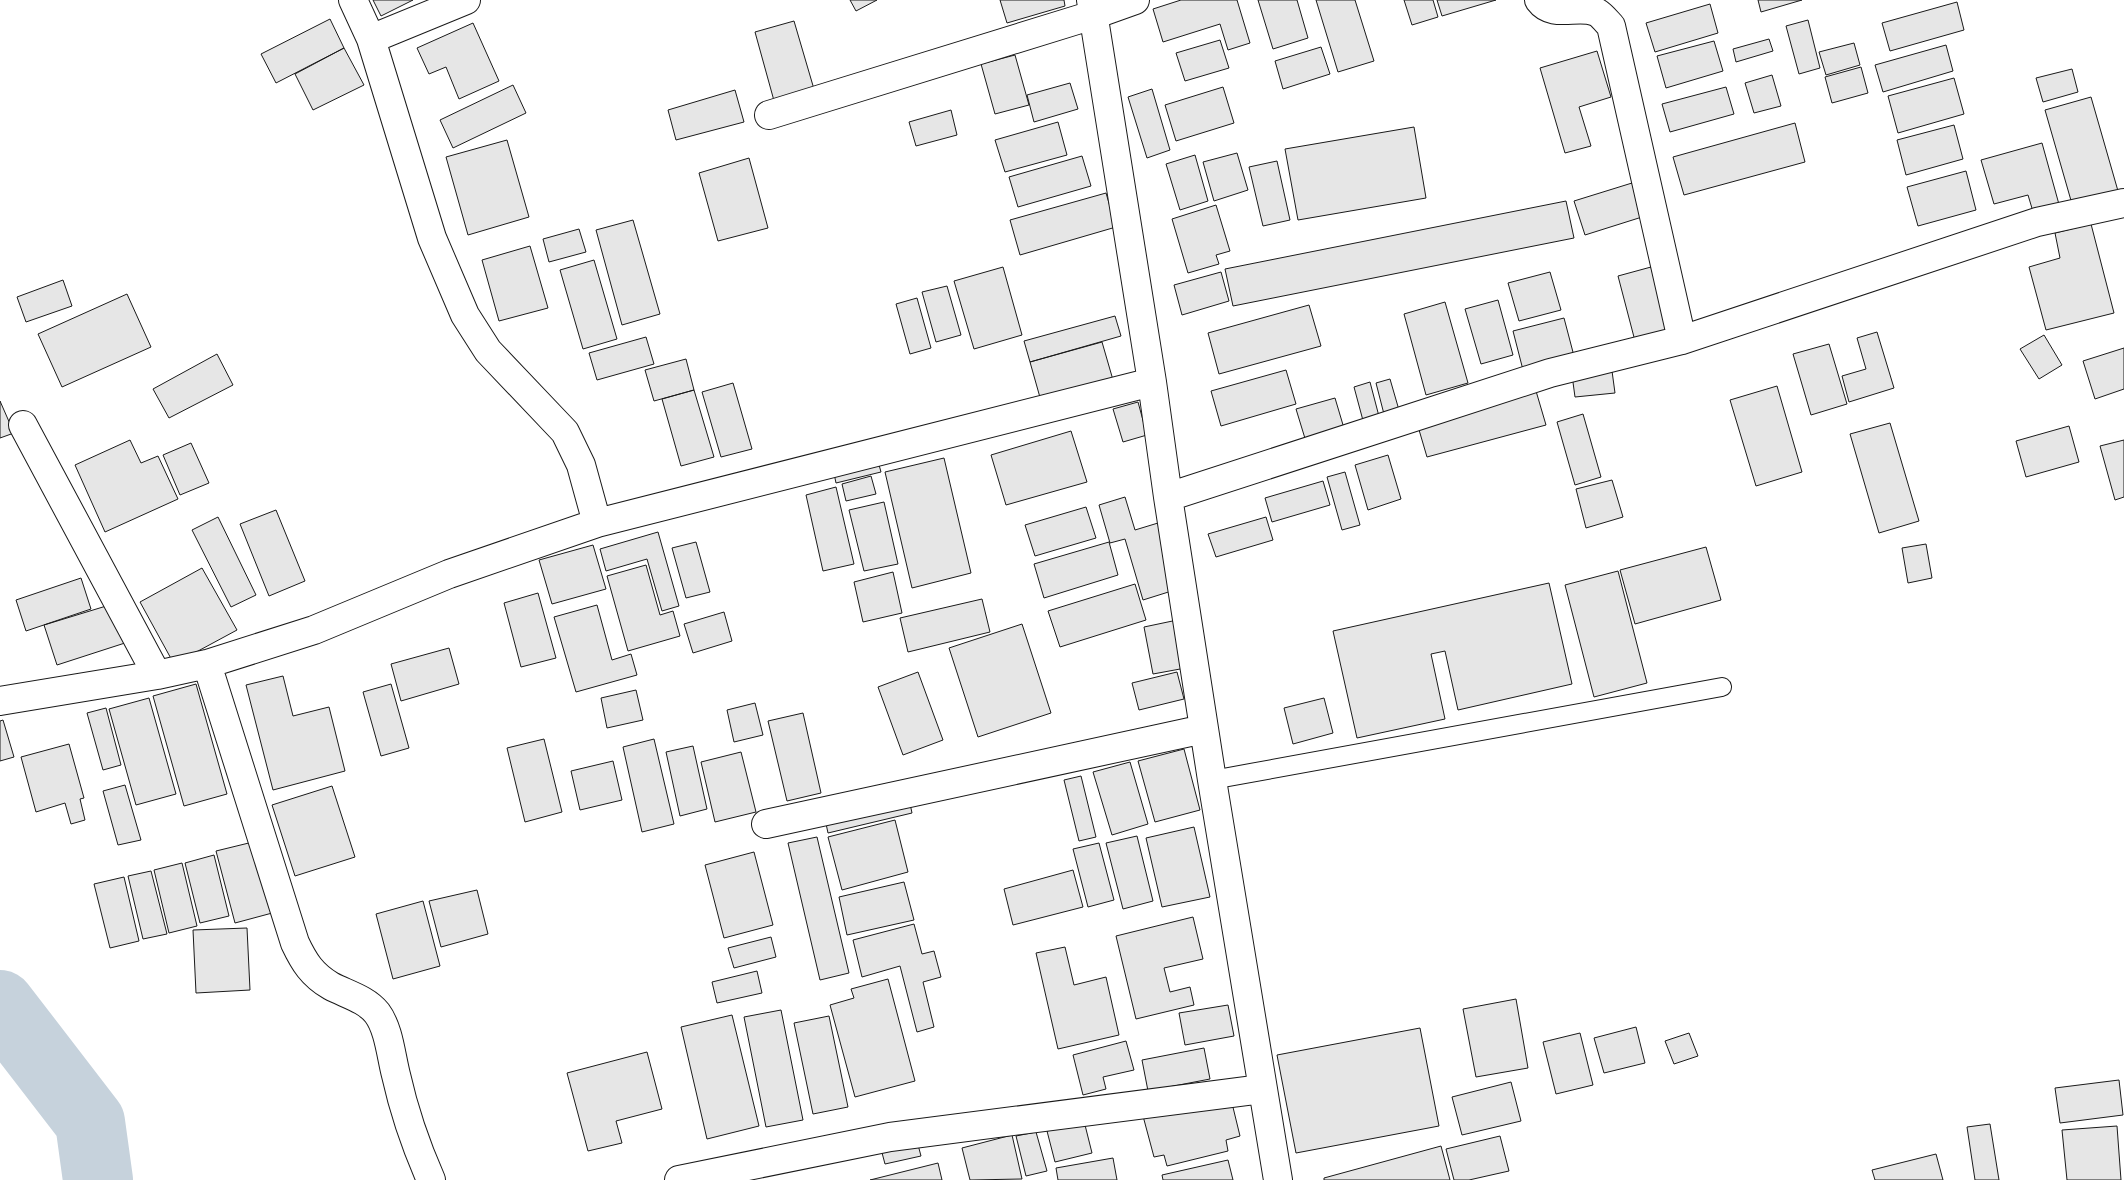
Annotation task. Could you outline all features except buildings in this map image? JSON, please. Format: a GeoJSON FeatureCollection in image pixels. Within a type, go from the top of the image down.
{"type":"FeatureCollection","features":[{"type":"Feature","properties":{"kind":"street"},"geometry":{"type":"LineString","coordinates":[[353,0],[371,39],[432,238],[465,315],[488,351],[565,432],[581,466],[597,523]]}},
{"type":"Feature","properties":{"kind":"street"},"geometry":{"type":"LineString","coordinates":[[371,39],[466,0]]}},
{"type":"Feature","properties":{"kind":"street"},"geometry":{"type":"LineString","coordinates":[[769,115],[1092,7],[1135,0]]}},
{"type":"Feature","properties":{"kind":"street"},"geometry":{"type":"LineString","coordinates":[[1539,0],[1542,4],[1559,11],[1580,10],[1596,12],[1611,26],[1682,340]]}},
{"type":"Feature","properties":{"kind":"street"},"geometry":{"type":"LineString","coordinates":[[1092,7],[1152,382],[1212,780],[1278,1180]]}},
{"type":"Feature","properties":{"kind":"street"},"geometry":{"type":"LineString","coordinates":[[1168,497],[1550,373],[1682,340],[2037,222],[2124,203]]}},
{"type":"Feature","properties":{"kind":"street"},"geometry":{"type":"LineString","coordinates":[[0,701],[156,676],[207,664],[314,630],[449,574],[597,523],[1152,382]]}},
{"type":"Feature","properties":{"kind":"street"},"geometry":{"type":"LineString","coordinates":[[23,425],[156,676]]}},
{"type":"Feature","properties":{"kind":"street"},"geometry":{"type":"LineString","coordinates":[[207,664],[295,943],[305,964],[330,985],[358,999],[377,1013],[389,1042],[396,1076],[415,1144],[431,1180]]}},
{"type":"Feature","properties":{"kind":"street"},"geometry":{"type":"LineString","coordinates":[[766,824],[1204,729]]}},
{"type":"Feature","properties":{"kind":"street"},"geometry":{"type":"LineString","coordinates":[[679,1180],[890,1137],[1262,1089]]}},
{"type":"Feature","properties":{"kind":"lane"},"geometry":{"type":"LineString","coordinates":[[1212,780],[1722,687]]}},
{"type":"Feature","properties":{"kind":"waterway"},"geometry":{"type":"LineString","coordinates":[[0,1005],[90,1122],[98,1180]]}}]}
